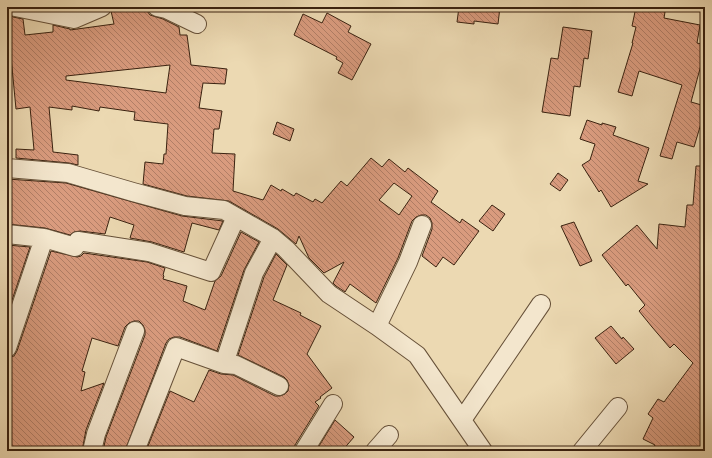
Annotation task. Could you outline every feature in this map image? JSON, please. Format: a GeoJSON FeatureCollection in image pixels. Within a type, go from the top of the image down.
{"type":"FeatureCollection","features":[{"type":"Feature","properties":{"kind":"street"},"geometry":{"type":"LineString","coordinates":[[15,7],[74,18],[102,7]]}},
{"type":"Feature","properties":{"kind":"street"},"geometry":{"type":"LineString","coordinates":[[157,7],[166,9],[197,24]]}},
{"type":"Feature","properties":{"kind":"street"},"geometry":{"type":"LineString","coordinates":[[7,168],[68,173],[185,206],[224,210],[272,238],[286,249],[329,294],[377,326],[417,356],[483,451]]}},
{"type":"Feature","properties":{"kind":"street"},"geometry":{"type":"LineString","coordinates":[[7,234],[44,238],[75,247],[78,241],[149,252],[211,272],[236,217]]}},
{"type":"Feature","properties":{"kind":"street"},"geometry":{"type":"LineString","coordinates":[[377,326],[408,262],[422,225]]}},
{"type":"Feature","properties":{"kind":"street"},"geometry":{"type":"LineString","coordinates":[[7,348],[44,238]]}},
{"type":"Feature","properties":{"kind":"street"},"geometry":{"type":"LineString","coordinates":[[224,364],[254,273],[272,238]]}},
{"type":"Feature","properties":{"kind":"street"},"geometry":{"type":"LineString","coordinates":[[462,420],[541,304]]}},
{"type":"Feature","properties":{"kind":"street"},"geometry":{"type":"LineString","coordinates":[[92,451],[96,434],[135,331]]}},
{"type":"Feature","properties":{"kind":"street"},"geometry":{"type":"LineString","coordinates":[[135,451],[176,347],[224,364],[236,365],[279,386]]}},
{"type":"Feature","properties":{"kind":"street"},"geometry":{"type":"LineString","coordinates":[[304,451],[333,404]]}},
{"type":"Feature","properties":{"kind":"street"},"geometry":{"type":"LineString","coordinates":[[582,451],[618,407]]}},
{"type":"Feature","properties":{"kind":"street"},"geometry":{"type":"LineString","coordinates":[[375,451],[388,435]]}},
{"type":"Feature","properties":{"kind":"building"},"geometry":{"type":"Polygon","coordinates":[[[128,7],[147,7],[147,11],[150,15],[163,19],[179,27],[180,35],[187,35],[191,65],[227,69],[225,84],[203,83],[199,108],[222,111],[219,129],[214,129],[212,153],[235,154],[233,191],[263,200],[271,185],[294,196],[296,193],[313,202],[315,199],[322,203],[341,181],[347,186],[371,158],[382,167],[389,159],[405,172],[408,168],[438,191],[431,202],[460,223],[462,219],[479,231],[454,265],[443,257],[436,267],[422,256],[432,229],[430,218],[426,215],[416,217],[412,221],[398,258],[376,303],[350,284],[345,292],[336,286],[333,283],[344,262],[324,273],[309,258],[299,236],[296,244],[278,229],[229,201],[187,196],[143,184],[145,162],[163,164],[164,154],[166,154],[168,124],[134,120],[135,112],[100,107],[99,111],[72,106],[72,110],[49,107],[53,152],[78,155],[78,165],[16,158],[16,149],[34,150],[30,107],[16,109],[11,57],[7,57],[7,13],[13,17],[23,19],[25,35],[53,32],[53,25],[70,30],[114,24],[111,11],[128,7]],[[170,65],[66,76],[66,80],[166,93],[170,65]],[[394,183],[379,200],[399,215],[412,196],[394,183]]]}},
{"type":"Feature","properties":{"kind":"building"},"geometry":{"type":"Polygon","coordinates":[[[459,7],[500,7],[498,24],[474,21],[474,24],[457,22],[459,7]]]}},
{"type":"Feature","properties":{"kind":"building"},"geometry":{"type":"Polygon","coordinates":[[[636,7],[645,7],[665,12],[664,18],[700,25],[697,43],[705,45],[703,65],[701,65],[691,102],[705,106],[705,110],[694,147],[677,142],[672,159],[660,156],[682,85],[639,71],[632,96],[618,92],[633,43],[636,27],[632,26],[636,7]]]}},
{"type":"Feature","properties":{"kind":"building"},"geometry":{"type":"Polygon","coordinates":[[[327,13],[351,26],[348,32],[371,44],[352,80],[338,73],[343,63],[336,59],[337,57],[294,35],[303,14],[322,23],[327,13]]]}},
{"type":"Feature","properties":{"kind":"building"},"geometry":{"type":"Polygon","coordinates":[[[563,27],[592,31],[588,59],[584,58],[580,87],[574,86],[570,116],[542,112],[551,58],[558,59],[563,27]]]}},
{"type":"Feature","properties":{"kind":"building"},"geometry":{"type":"Polygon","coordinates":[[[587,120],[602,125],[602,123],[616,127],[613,135],[649,148],[638,181],[648,184],[611,207],[601,190],[599,192],[582,165],[590,160],[595,144],[580,139],[587,120]]]}},
{"type":"Feature","properties":{"kind":"building"},"geometry":{"type":"Polygon","coordinates":[[[277,122],[294,129],[290,141],[273,134],[277,122]]]}},
{"type":"Feature","properties":{"kind":"building"},"geometry":{"type":"Polygon","coordinates":[[[696,166],[705,166],[705,447],[702,451],[651,451],[655,445],[643,439],[653,418],[648,414],[658,399],[664,402],[693,363],[674,344],[670,348],[652,327],[639,311],[645,305],[628,284],[626,286],[602,255],[637,225],[657,249],[659,224],[685,227],[687,205],[693,205],[696,166]]]}},
{"type":"Feature","properties":{"kind":"building"},"geometry":{"type":"Polygon","coordinates":[[[558,173],[568,180],[560,191],[550,184],[558,173]]]}},
{"type":"Feature","properties":{"kind":"building"},"geometry":{"type":"Polygon","coordinates":[[[7,179],[66,183],[182,216],[223,221],[219,230],[192,223],[184,252],[152,242],[130,238],[134,225],[110,217],[105,234],[80,231],[74,232],[70,235],[45,228],[7,224],[7,179]]]}},
{"type":"Feature","properties":{"kind":"building"},"geometry":{"type":"Polygon","coordinates":[[[492,205],[505,214],[493,231],[479,221],[492,205]]]}},
{"type":"Feature","properties":{"kind":"building"},"geometry":{"type":"Polygon","coordinates":[[[574,222],[592,261],[580,266],[561,226],[574,222]]]}},
{"type":"Feature","properties":{"kind":"building"},"geometry":{"type":"Polygon","coordinates":[[[241,232],[259,242],[244,270],[217,351],[180,337],[169,339],[166,343],[125,451],[107,447],[106,451],[103,451],[106,437],[145,335],[143,325],[139,321],[129,323],[125,327],[118,346],[92,338],[82,371],[85,372],[81,391],[104,383],[86,430],[82,451],[10,451],[7,358],[14,356],[17,351],[51,251],[77,257],[84,253],[147,262],[165,268],[163,279],[187,286],[183,301],[205,310],[215,281],[221,276],[241,232]]]}},
{"type":"Feature","properties":{"kind":"building"},"geometry":{"type":"Polygon","coordinates":[[[7,245],[30,247],[7,315],[7,245]]]}},
{"type":"Feature","properties":{"kind":"building"},"geometry":{"type":"Polygon","coordinates":[[[276,254],[287,265],[273,300],[301,313],[300,315],[321,326],[307,354],[332,388],[315,402],[319,406],[295,445],[294,451],[146,451],[170,391],[194,402],[209,370],[221,374],[233,375],[275,396],[280,396],[288,391],[289,385],[284,377],[238,355],[264,277],[276,254]]]}},
{"type":"Feature","properties":{"kind":"building"},"geometry":{"type":"Polygon","coordinates":[[[611,326],[622,339],[623,337],[634,349],[616,364],[595,338],[611,326]]]}},
{"type":"Feature","properties":{"kind":"building"},"geometry":{"type":"Polygon","coordinates":[[[335,420],[354,437],[342,451],[316,451],[335,420]]]}}]}
